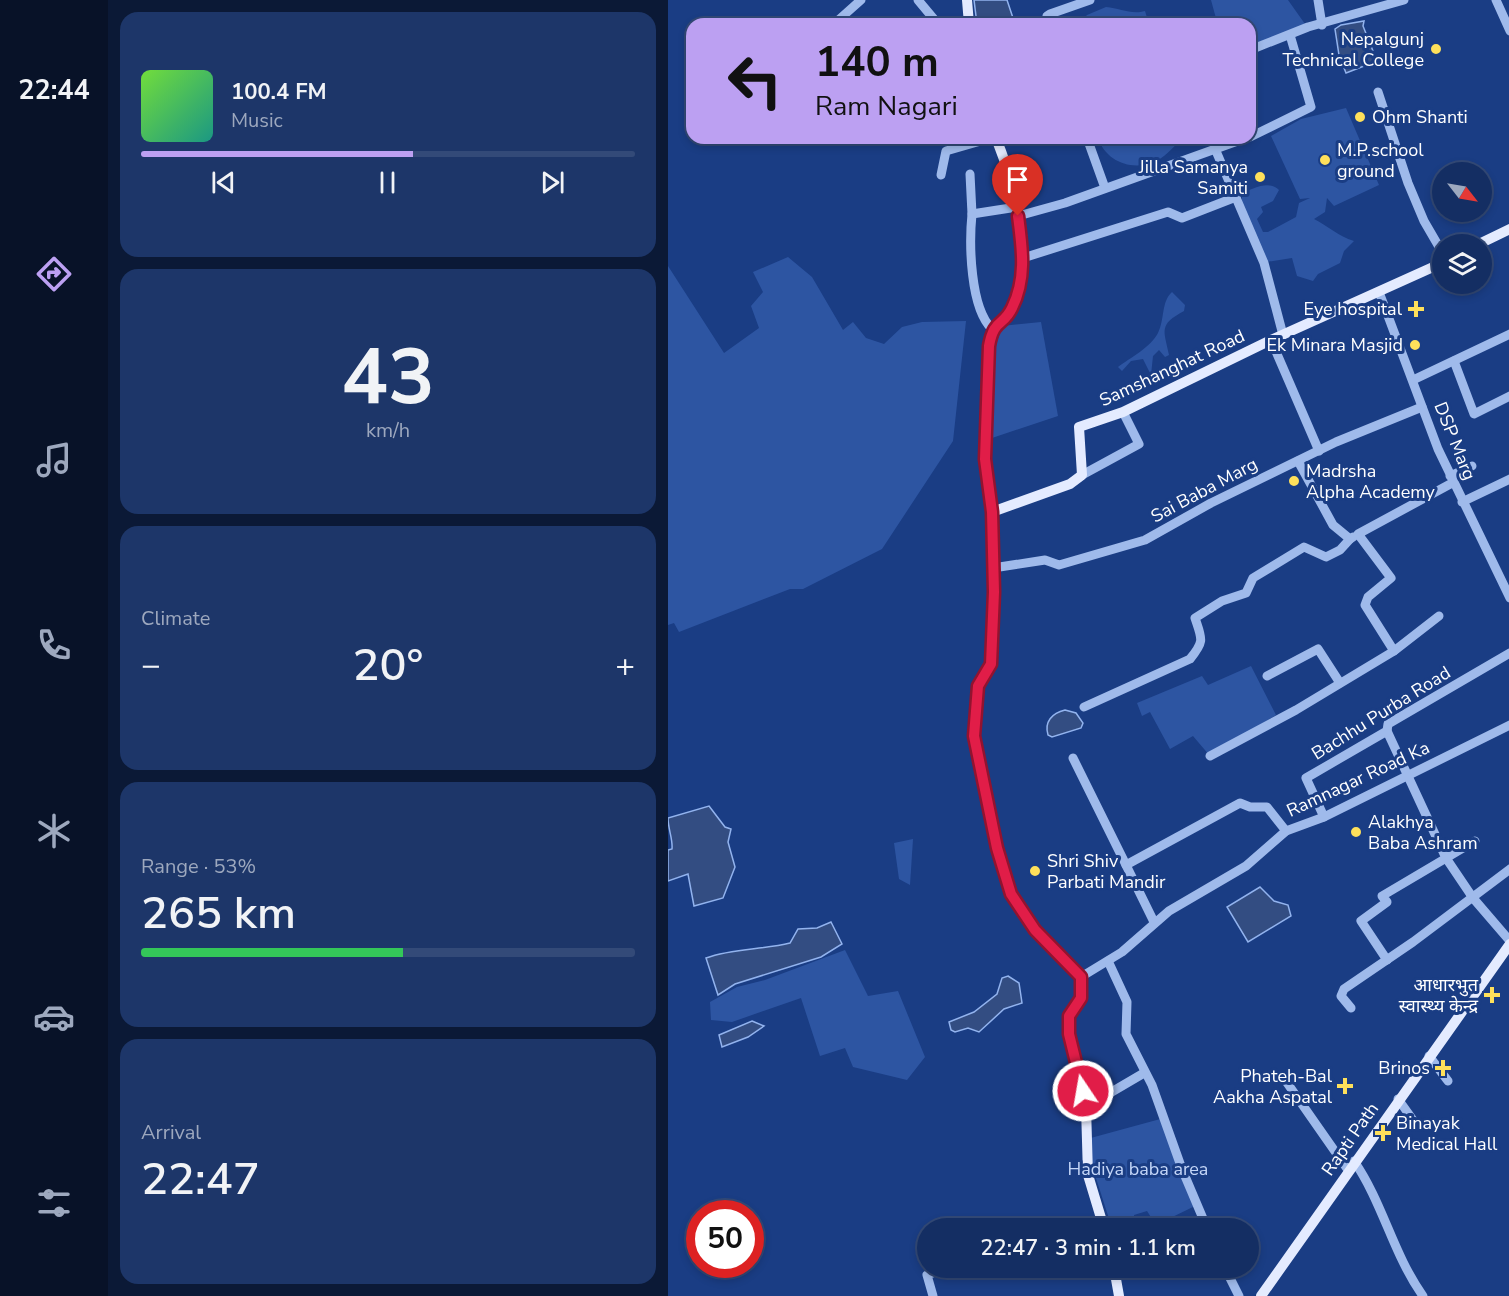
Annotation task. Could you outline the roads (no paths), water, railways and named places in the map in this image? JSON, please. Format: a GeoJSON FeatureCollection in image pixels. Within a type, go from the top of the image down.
{"type":"FeatureCollection","features":[{"type":"Feature","properties":{"kind":"main road"},"geometry":{"type":"LineString","coordinates":[[967,0],[968,18]]}},
{"type":"Feature","properties":{"kind":"main road"},"geometry":{"type":"LineString","coordinates":[[998,144],[1008,167],[1024,258],[1023,271],[1012,309],[992,329],[989,346],[985,459],[992,512],[994,592],[991,664],[978,686],[974,736],[983,790],[1011,894],[1035,930],[1081,977],[1081,998],[1069,1016],[1069,1034],[1086,1107],[1088,1174],[1101,1218]]}},
{"type":"Feature","properties":{"kind":"main road"},"geometry":{"type":"LineString","coordinates":[[1492,238],[1510,229]]}},
{"type":"Feature","properties":{"kind":"main road","name":"Samshanghat Road"},"geometry":{"type":"LineString","coordinates":[[1082,475],[1079,427],[1123,412],[1271,340],[1432,267]]}},
{"type":"Feature","properties":{"kind":"main road"},"geometry":{"type":"LineString","coordinates":[[992,512],[1060,488],[1082,475]]}},
{"type":"Feature","properties":{"kind":"main road","name":"Rapti Path"},"geometry":{"type":"LineString","coordinates":[[1261,1296],[1509,945]]}},
{"type":"Feature","properties":{"kind":"main road"},"geometry":{"type":"LineString","coordinates":[[1116,1278],[1119,1296]]}},
{"type":"Feature","properties":{"kind":"street"},"geometry":{"type":"LineString","coordinates":[[840,18],[861,0]]}},
{"type":"Feature","properties":{"kind":"street"},"geometry":{"type":"LineString","coordinates":[[918,0],[933,18]]}},
{"type":"Feature","properties":{"kind":"street"},"geometry":{"type":"LineString","coordinates":[[1048,18],[1050,14],[1090,0]]}},
{"type":"Feature","properties":{"kind":"street"},"geometry":{"type":"LineString","coordinates":[[1318,0],[1322,25]]}},
{"type":"Feature","properties":{"kind":"street"},"geometry":{"type":"LineString","coordinates":[[1256,48],[1404,0]]}},
{"type":"Feature","properties":{"kind":"street"},"geometry":{"type":"LineString","coordinates":[[1496,0],[1510,32]]}},
{"type":"Feature","properties":{"kind":"street"},"geometry":{"type":"LineString","coordinates":[[1256,133],[1311,107],[1312,101],[1290,35]]}},
{"type":"Feature","properties":{"kind":"street"},"geometry":{"type":"LineString","coordinates":[[1378,92],[1408,183],[1432,235]]}},
{"type":"Feature","properties":{"kind":"street"},"geometry":{"type":"LineString","coordinates":[[941,175],[946,151],[970,144]]}},
{"type":"Feature","properties":{"kind":"street"},"geometry":{"type":"LineString","coordinates":[[1089,144],[1105,188]]}},
{"type":"Feature","properties":{"kind":"street"},"geometry":{"type":"LineString","coordinates":[[972,214],[1017,211],[1065,203],[1232,144]]}},
{"type":"Feature","properties":{"kind":"street"},"geometry":{"type":"LineString","coordinates":[[1216,151],[1264,263],[1283,335]]}},
{"type":"Feature","properties":{"kind":"street"},"geometry":{"type":"LineString","coordinates":[[970,174],[972,214],[970,235],[979,308],[983,320],[992,329]]}},
{"type":"Feature","properties":{"kind":"street"},"geometry":{"type":"LineString","coordinates":[[1024,258],[1168,212],[1182,218],[1236,197]]}},
{"type":"Feature","properties":{"kind":"street","name":"DSP Marg"},"geometry":{"type":"LineString","coordinates":[[1379,292],[1452,479],[1510,598]]}},
{"type":"Feature","properties":{"kind":"street"},"geometry":{"type":"LineString","coordinates":[[1413,380],[1510,334]]}},
{"type":"Feature","properties":{"kind":"street"},"geometry":{"type":"LineString","coordinates":[[1271,340],[1319,451]]}},
{"type":"Feature","properties":{"kind":"street"},"geometry":{"type":"LineString","coordinates":[[1454,361],[1474,414],[1510,396]]}},
{"type":"Feature","properties":{"kind":"street","name":"Sai Baba Marg"},"geometry":{"type":"LineString","coordinates":[[993,568],[1044,560],[1059,565],[1145,540],[1211,503],[1298,461],[1422,407]]}},
{"type":"Feature","properties":{"kind":"street"},"geometry":{"type":"LineString","coordinates":[[1082,475],[1139,444],[1123,412]]}},
{"type":"Feature","properties":{"kind":"street"},"geometry":{"type":"LineString","coordinates":[[1298,461],[1333,525],[1354,537],[1391,578],[1368,597],[1365,604],[1394,651]]}},
{"type":"Feature","properties":{"kind":"street"},"geometry":{"type":"LineString","coordinates":[[1084,707],[1190,659],[1201,646],[1202,637],[1194,618],[1222,601],[1246,593],[1253,578],[1282,559],[1304,547],[1326,557],[1340,550],[1354,537],[1472,466]]}},
{"type":"Feature","properties":{"kind":"street"},"geometry":{"type":"LineString","coordinates":[[1462,502],[1510,479]]}},
{"type":"Feature","properties":{"kind":"street"},"geometry":{"type":"LineString","coordinates":[[1210,756],[1296,710],[1394,651],[1439,616]]}},
{"type":"Feature","properties":{"kind":"street"},"geometry":{"type":"LineString","coordinates":[[1267,676],[1318,650],[1340,683]]}},
{"type":"Feature","properties":{"kind":"street","name":"Bachhu Purba Road"},"geometry":{"type":"LineString","coordinates":[[1324,817],[1306,778],[1387,731],[1388,724],[1510,653]]}},
{"type":"Feature","properties":{"kind":"street","name":"Ramnagar Road Ka"},"geometry":{"type":"LineString","coordinates":[[1081,977],[1122,952],[1154,922],[1246,866],[1286,831],[1324,817],[1510,725]]}},
{"type":"Feature","properties":{"kind":"street"},"geometry":{"type":"LineString","coordinates":[[1387,731],[1409,774],[1412,787],[1445,858],[1509,945]]}},
{"type":"Feature","properties":{"kind":"street"},"geometry":{"type":"LineString","coordinates":[[1073,758],[1154,922]]}},
{"type":"Feature","properties":{"kind":"street"},"geometry":{"type":"LineString","coordinates":[[1126,865],[1240,803],[1250,807],[1267,807],[1286,831]]}},
{"type":"Feature","properties":{"kind":"street"},"geometry":{"type":"LineString","coordinates":[[1387,960],[1361,921],[1387,902],[1382,896],[1475,840]]}},
{"type":"Feature","properties":{"kind":"street"},"geometry":{"type":"LineString","coordinates":[[1351,1008],[1341,996],[1344,989],[1473,898],[1510,869]]}},
{"type":"Feature","properties":{"kind":"street"},"geometry":{"type":"LineString","coordinates":[[1108,961],[1127,1002],[1126,1034],[1152,1085],[1203,1218]]}},
{"type":"Feature","properties":{"kind":"street"},"geometry":{"type":"LineString","coordinates":[[1429,1056],[1448,1081]]}},
{"type":"Feature","properties":{"kind":"street"},"geometry":{"type":"LineString","coordinates":[[1086,1107],[1144,1073]]}},
{"type":"Feature","properties":{"kind":"street"},"geometry":{"type":"LineString","coordinates":[[1278,1077],[1283,1077],[1351,1166],[1366,1178],[1393,1244],[1423,1296]]}},
{"type":"Feature","properties":{"kind":"street"},"geometry":{"type":"LineString","coordinates":[[1398,1099],[1413,1120]]}},
{"type":"Feature","properties":{"kind":"street"},"geometry":{"type":"LineString","coordinates":[[928,1278],[933,1296]]}},
{"type":"Feature","properties":{"kind":"street"},"geometry":{"type":"LineString","coordinates":[[1230,1278],[1239,1296]]}},
{"type":"Feature","properties":{"kind":"place","name":"Nepalgunj Technical College"},"geometry":{"type":"Point","coordinates":[1436,49]}},
{"type":"Feature","properties":{"kind":"place","name":"Ohm Shanti"},"geometry":{"type":"Point","coordinates":[1360,117]}},
{"type":"Feature","properties":{"kind":"place","name":"M.P.school ground"},"geometry":{"type":"Point","coordinates":[1325,160]}},
{"type":"Feature","properties":{"kind":"place","name":"Jilla Samanya Samiti"},"geometry":{"type":"Point","coordinates":[1260,177]}},
{"type":"Feature","properties":{"kind":"place","name":"Eye hospital"},"geometry":{"type":"Point","coordinates":[1416,309]}},
{"type":"Feature","properties":{"kind":"place","name":"Ek Minara Masjid"},"geometry":{"type":"Point","coordinates":[1415,345]}},
{"type":"Feature","properties":{"kind":"place","name":"Madrsha Alpha Academy"},"geometry":{"type":"Point","coordinates":[1294,481]}},
{"type":"Feature","properties":{"kind":"place","name":"Alakhya Baba Ashram"},"geometry":{"type":"Point","coordinates":[1356,832]}},
{"type":"Feature","properties":{"kind":"place","name":"Shri Shiv Parbati Mandir"},"geometry":{"type":"Point","coordinates":[1035,871]}},
{"type":"Feature","properties":{"kind":"place","name":"आधारभुत स्वास्थ्य केन्द्र"},"geometry":{"type":"Point","coordinates":[1492,995]}},
{"type":"Feature","properties":{"kind":"place","name":"Brinos"},"geometry":{"type":"Point","coordinates":[1443,1068]}},
{"type":"Feature","properties":{"kind":"place","name":"Phateh-Bal Aakha Aspatal"},"geometry":{"type":"Point","coordinates":[1345,1086]}},
{"type":"Feature","properties":{"kind":"place","name":"Binayak Medical Hall"},"geometry":{"type":"Point","coordinates":[1383,1133]}},
{"type":"Feature","properties":{"kind":"park label","name":"Hadiya baba area"},"geometry":{"type":"Point","coordinates":[1138,1169]}}]}
